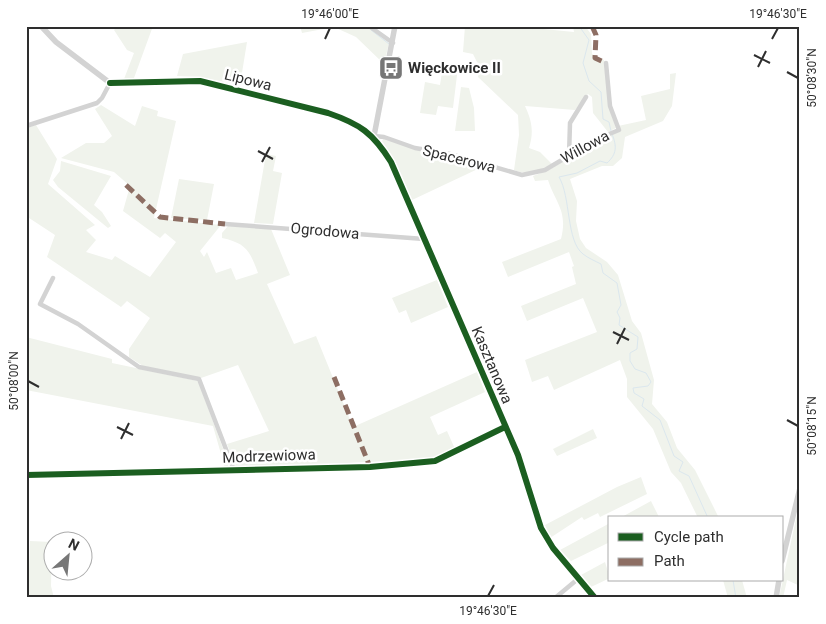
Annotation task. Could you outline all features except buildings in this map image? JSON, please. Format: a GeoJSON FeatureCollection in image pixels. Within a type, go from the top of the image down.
{"type":"FeatureCollection","features":[{"type":"Feature","properties":{"kind":"street"},"geometry":{"type":"LineString","coordinates":[[26,126],[97,103],[102,98],[110,82],[56,42],[40,26]]}},
{"type":"Feature","properties":{"kind":"street"},"geometry":{"type":"LineString","coordinates":[[369,26],[394,43]]}},
{"type":"Feature","properties":{"kind":"street"},"geometry":{"type":"LineString","coordinates":[[374,136],[394,43],[395,26]]}},
{"type":"Feature","properties":{"kind":"street","name":"Willowa"},"geometry":{"type":"LineString","coordinates":[[545,170],[618,130],[610,106],[606,62]]}},
{"type":"Feature","properties":{"kind":"street","name":"Lipowa"},"geometry":{"type":"LineString","coordinates":[[110,82],[200,81],[334,115],[374,136]]}},
{"type":"Feature","properties":{"kind":"street"},"geometry":{"type":"LineString","coordinates":[[568,156],[570,123],[586,97]]}},
{"type":"Feature","properties":{"kind":"street","name":"Spacerowa"},"geometry":{"type":"LineString","coordinates":[[374,136],[384,137],[415,148],[450,154],[522,175],[545,170]]}},
{"type":"Feature","properties":{"kind":"street","name":"Kasztanowa"},"geometry":{"type":"LineString","coordinates":[[374,136],[391,162],[518,456],[546,539],[595,598]]}},
{"type":"Feature","properties":{"kind":"street","name":"Ogrodowa"},"geometry":{"type":"LineString","coordinates":[[226,224],[424,239]]}},
{"type":"Feature","properties":{"kind":"street"},"geometry":{"type":"LineString","coordinates":[[53,278],[40,304],[78,324],[139,367],[199,380],[234,470]]}},
{"type":"Feature","properties":{"kind":"street","name":"Modrzewiowa"},"geometry":{"type":"LineString","coordinates":[[26,475],[370,467],[435,461],[505,427]]}},
{"type":"Feature","properties":{"kind":"street"},"geometry":{"type":"LineString","coordinates":[[784,553],[800,488]]}},
{"type":"Feature","properties":{"kind":"street"},"geometry":{"type":"LineString","coordinates":[[555,598],[579,578]]}},
{"type":"Feature","properties":{"kind":"street"},"geometry":{"type":"LineString","coordinates":[[776,598],[778,582]]}},
{"type":"Feature","properties":{"kind":"shaded area"},"geometry":{"type":"Polygon","coordinates":[[[118,26],[153,26],[134,78],[124,79],[134,53],[127,50],[114,30],[118,26]]]}},
{"type":"Feature","properties":{"kind":"shaded area"},"geometry":{"type":"Polygon","coordinates":[[[300,26],[366,26],[389,43],[384,64],[356,37],[334,27],[302,33],[300,26]]]}},
{"type":"Feature","properties":{"kind":"shaded area"},"geometry":{"type":"Polygon","coordinates":[[[465,26],[513,26],[574,32],[573,26],[585,26],[591,34],[592,54],[604,60],[609,108],[616,128],[608,132],[593,113],[592,97],[588,94],[575,110],[525,106],[532,127],[529,148],[540,152],[552,164],[533,172],[524,173],[514,170],[519,135],[518,115],[478,77],[478,64],[473,54],[463,52],[465,26]]]}},
{"type":"Feature","properties":{"kind":"shaded area"},"geometry":{"type":"Polygon","coordinates":[[[247,42],[240,85],[200,77],[177,76],[183,54],[247,42]]]}},
{"type":"Feature","properties":{"kind":"shaded area"},"geometry":{"type":"Polygon","coordinates":[[[443,66],[458,67],[453,108],[438,106],[436,115],[420,113],[425,82],[440,85],[443,66]]]}},
{"type":"Feature","properties":{"kind":"shaded area"},"geometry":{"type":"Polygon","coordinates":[[[676,73],[672,106],[663,121],[625,137],[622,158],[613,166],[602,166],[570,179],[577,201],[576,221],[580,239],[586,248],[607,262],[618,275],[632,321],[641,333],[654,380],[652,404],[667,422],[677,448],[695,470],[718,516],[697,516],[681,483],[671,472],[653,429],[627,397],[627,379],[620,360],[554,390],[548,376],[532,382],[525,360],[597,332],[583,298],[527,321],[521,306],[576,284],[572,267],[574,266],[569,252],[508,277],[502,262],[561,239],[563,229],[562,214],[548,180],[535,181],[533,176],[551,169],[588,144],[619,131],[618,126],[646,120],[641,96],[670,89],[670,74],[676,73]]]}},
{"type":"Feature","properties":{"kind":"shaded area"},"geometry":{"type":"Polygon","coordinates":[[[461,87],[469,88],[474,108],[475,131],[455,131],[461,87]]]}},
{"type":"Feature","properties":{"kind":"shaded area"},"geometry":{"type":"Polygon","coordinates":[[[101,105],[135,126],[142,106],[158,111],[157,116],[176,121],[154,218],[221,225],[200,251],[204,257],[207,252],[216,273],[231,268],[236,280],[258,273],[252,259],[242,245],[222,238],[222,233],[228,226],[271,229],[290,275],[267,284],[294,344],[316,336],[353,427],[477,372],[485,392],[430,417],[438,435],[447,431],[455,449],[433,459],[236,468],[227,444],[269,431],[238,365],[201,378],[143,366],[129,357],[129,349],[150,318],[127,301],[121,307],[47,257],[55,235],[26,216],[26,128],[36,125],[57,159],[48,184],[95,225],[86,230],[96,240],[86,252],[112,260],[115,256],[150,277],[176,242],[165,233],[160,238],[123,211],[130,186],[114,172],[61,158],[86,143],[104,143],[112,136],[95,109],[101,105]]]}},
{"type":"Feature","properties":{"kind":"shaded area"},"geometry":{"type":"Polygon","coordinates":[[[384,138],[482,167],[412,200],[395,161],[382,141],[384,138]]]}},
{"type":"Feature","properties":{"kind":"shaded area"},"geometry":{"type":"Polygon","coordinates":[[[266,154],[276,156],[273,171],[282,173],[273,224],[254,223],[266,154]]]}},
{"type":"Feature","properties":{"kind":"shaded area"},"geometry":{"type":"Polygon","coordinates":[[[61,161],[111,176],[94,205],[102,212],[111,226],[108,228],[58,187],[53,180],[60,171],[61,161]]]}},
{"type":"Feature","properties":{"kind":"shaded area"},"geometry":{"type":"Polygon","coordinates":[[[179,179],[214,184],[207,220],[171,218],[179,179]]]}},
{"type":"Feature","properties":{"kind":"shaded area"},"geometry":{"type":"Polygon","coordinates":[[[437,280],[448,307],[411,323],[406,310],[399,313],[392,298],[437,280]]]}},
{"type":"Feature","properties":{"kind":"shaded area"},"geometry":{"type":"Polygon","coordinates":[[[26,337],[112,359],[112,363],[198,381],[228,462],[228,469],[225,468],[213,426],[26,390],[26,337]]]}},
{"type":"Feature","properties":{"kind":"shaded area"},"geometry":{"type":"Polygon","coordinates":[[[593,429],[597,438],[557,456],[553,449],[593,429]]]}},
{"type":"Feature","properties":{"kind":"shaded area"},"geometry":{"type":"Polygon","coordinates":[[[641,477],[647,494],[600,517],[598,513],[584,520],[582,517],[550,538],[545,525],[617,487],[641,477]]]}},
{"type":"Feature","properties":{"kind":"shaded area"},"geometry":{"type":"Polygon","coordinates":[[[800,500],[800,586],[787,580],[783,598],[779,598],[784,582],[800,500]]]}},
{"type":"Feature","properties":{"kind":"shaded area"},"geometry":{"type":"Polygon","coordinates":[[[651,501],[658,516],[624,516],[651,501]]]}},
{"type":"Feature","properties":{"kind":"shaded area"},"geometry":{"type":"Polygon","coordinates":[[[608,524],[608,543],[571,561],[560,550],[608,524]]]}},
{"type":"Feature","properties":{"kind":"shaded area"},"geometry":{"type":"Polygon","coordinates":[[[30,541],[42,542],[42,582],[51,582],[54,598],[28,598],[30,541]]]}},
{"type":"Feature","properties":{"kind":"shaded area"},"geometry":{"type":"Polygon","coordinates":[[[605,562],[608,579],[591,587],[581,575],[605,562]]]}},
{"type":"Feature","properties":{"kind":"shaded area"},"geometry":{"type":"Polygon","coordinates":[[[724,582],[743,582],[747,598],[728,598],[724,582]]]}},
{"type":"Feature","properties":{"kind":"waterway"},"geometry":{"type":"LineString","coordinates":[[579,26],[589,40],[583,63],[589,81],[601,92],[603,119],[609,122],[611,131]]}},
{"type":"Feature","properties":{"kind":"waterway"},"geometry":{"type":"LineString","coordinates":[[371,30],[389,44]]}},
{"type":"Feature","properties":{"kind":"waterway"},"geometry":{"type":"LineString","coordinates":[[612,134],[615,150],[607,163],[600,161],[577,173],[559,177],[563,186],[571,229],[578,248],[583,254],[601,264],[603,273],[617,283],[621,305],[617,312],[620,318],[619,325],[638,337],[637,349],[630,353],[630,361],[635,369],[646,373],[651,382],[648,386],[633,388],[634,393],[644,399],[642,406],[660,420],[674,456],[683,462],[679,471],[689,476],[707,516]]}},
{"type":"Feature","properties":{"kind":"waterway"},"geometry":{"type":"LineString","coordinates":[[733,582],[736,598]]}},
{"type":"Feature","properties":{"kind":"marked path"},"geometry":{"type":"LineString","coordinates":[[592,26],[596,35],[595,58],[606,63]]}},
{"type":"Feature","properties":{"kind":"marked path"},"geometry":{"type":"LineString","coordinates":[[126,185],[160,217],[225,224]]}},
{"type":"Feature","properties":{"kind":"marked path"},"geometry":{"type":"LineString","coordinates":[[334,377],[370,467]]}},
{"type":"Feature","properties":{"kind":"cycle path"},"geometry":{"type":"LineString","coordinates":[[110,83],[200,81],[328,113],[349,121],[372,137],[391,162],[518,455],[541,528],[553,548],[595,598]]}},
{"type":"Feature","properties":{"kind":"cycle path"},"geometry":{"type":"LineString","coordinates":[[26,475],[370,467],[435,461],[505,427]]}},
{"type":"Feature","properties":{"kind":"place","name":"Więckowice II"},"geometry":{"type":"Point","coordinates":[391,68]}}]}
